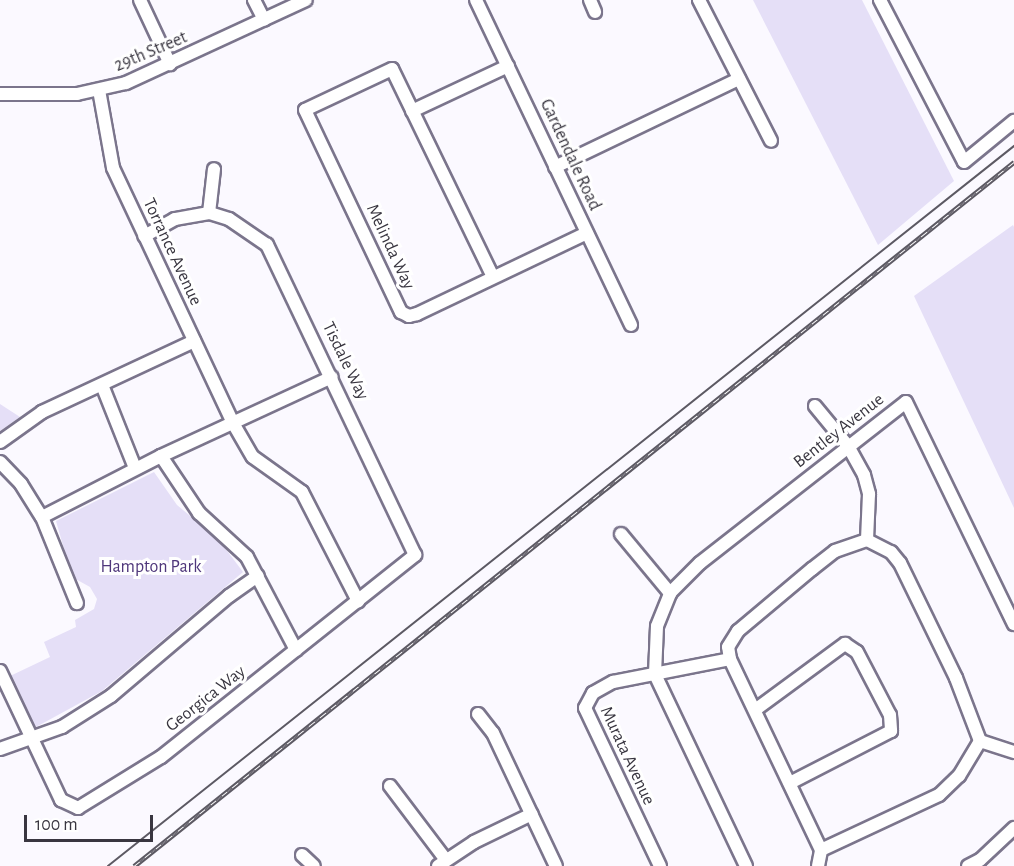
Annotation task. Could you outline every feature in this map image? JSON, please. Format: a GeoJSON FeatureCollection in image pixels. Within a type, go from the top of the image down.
{"type":"FeatureCollection","features":[{"type":"Feature","properties":{"kind":"street"},"geometry":{"type":"LineString","coordinates":[[140,0],[170,64]]}},
{"type":"Feature","properties":{"kind":"street"},"geometry":{"type":"LineString","coordinates":[[254,0],[264,20]]}},
{"type":"Feature","properties":{"kind":"street","name":"29th Street"},"geometry":{"type":"LineString","coordinates":[[0,94],[77,94],[126,83],[306,0]]}},
{"type":"Feature","properties":{"kind":"street","name":"Gardendale Road"},"geometry":{"type":"LineString","coordinates":[[476,0],[631,326]]}},
{"type":"Feature","properties":{"kind":"street"},"geometry":{"type":"LineString","coordinates":[[590,0],[595,12]]}},
{"type":"Feature","properties":{"kind":"street"},"geometry":{"type":"LineString","coordinates":[[699,0],[771,141]]}},
{"type":"Feature","properties":{"kind":"street"},"geometry":{"type":"LineString","coordinates":[[880,0],[964,162],[1014,121]]}},
{"type":"Feature","properties":{"kind":"street"},"geometry":{"type":"LineString","coordinates":[[493,277],[412,111],[508,66]]}},
{"type":"Feature","properties":{"kind":"street","name":"Melinda Way"},"geometry":{"type":"LineString","coordinates":[[412,111],[392,69],[305,110],[400,312],[417,314],[587,233]]}},
{"type":"Feature","properties":{"kind":"street"},"geometry":{"type":"LineString","coordinates":[[555,167],[740,80]]}},
{"type":"Feature","properties":{"kind":"street","name":"Torrance Avenue"},"geometry":{"type":"LineString","coordinates":[[99,90],[108,152],[144,236],[233,423],[253,456],[302,492],[358,601]]}},
{"type":"Feature","properties":{"kind":"street"},"geometry":{"type":"LineString","coordinates":[[144,236],[175,219],[209,213],[214,169]]}},
{"type":"Feature","properties":{"kind":"street","name":"Tisdale Way"},"geometry":{"type":"LineString","coordinates":[[209,213],[229,219],[267,245],[415,555]]}},
{"type":"Feature","properties":{"kind":"street"},"geometry":{"type":"LineString","coordinates":[[0,442],[42,412],[194,341]]}},
{"type":"Feature","properties":{"kind":"street"},"geometry":{"type":"LineString","coordinates":[[42,517],[135,468],[332,377]]}},
{"type":"Feature","properties":{"kind":"street"},"geometry":{"type":"LineString","coordinates":[[102,385],[135,468]]}},
{"type":"Feature","properties":{"kind":"street","name":"Bentley Avenue"},"geometry":{"type":"LineString","coordinates":[[655,675],[657,626],[670,593],[700,563],[906,402],[1014,624]]}},
{"type":"Feature","properties":{"kind":"street"},"geometry":{"type":"LineString","coordinates":[[815,405],[848,446],[869,494],[867,540]]}},
{"type":"Feature","properties":{"kind":"street"},"geometry":{"type":"LineString","coordinates":[[161,456],[178,488],[199,513],[247,557],[296,650]]}},
{"type":"Feature","properties":{"kind":"street"},"geometry":{"type":"LineString","coordinates":[[0,462],[21,484],[42,517],[77,603]]}},
{"type":"Feature","properties":{"kind":"street"},"geometry":{"type":"LineString","coordinates":[[621,534],[670,593]]}},
{"type":"Feature","properties":{"kind":"street"},"geometry":{"type":"LineString","coordinates":[[818,866],[821,850],[730,659],[728,646],[738,631],[836,551],[867,540],[891,552],[900,563],[956,678],[980,741]]}},
{"type":"Feature","properties":{"kind":"street","name":"Georgica Way"},"geometry":{"type":"LineString","coordinates":[[34,740],[62,800],[78,808],[161,757],[415,555]]}},
{"type":"Feature","properties":{"kind":"street"},"geometry":{"type":"LineString","coordinates":[[0,749],[34,740],[111,696],[229,596],[258,576]]}},
{"type":"Feature","properties":{"kind":"street"},"geometry":{"type":"LineString","coordinates":[[755,710],[845,644],[857,652],[890,715],[891,731],[790,783]]}},
{"type":"Feature","properties":{"kind":"street","name":"Murata Avenue"},"geometry":{"type":"LineString","coordinates":[[660,866],[585,708],[593,693],[613,682],[730,659]]}},
{"type":"Feature","properties":{"kind":"street"},"geometry":{"type":"LineString","coordinates":[[0,671],[34,740]]}},
{"type":"Feature","properties":{"kind":"street"},"geometry":{"type":"LineString","coordinates":[[655,675],[746,866]]}},
{"type":"Feature","properties":{"kind":"street"},"geometry":{"type":"LineString","coordinates":[[478,714],[493,733],[556,866]]}},
{"type":"Feature","properties":{"kind":"street"},"geometry":{"type":"LineString","coordinates":[[980,741],[1014,752]]}},
{"type":"Feature","properties":{"kind":"street"},"geometry":{"type":"LineString","coordinates":[[821,850],[939,795],[959,776],[980,741]]}},
{"type":"Feature","properties":{"kind":"street"},"geometry":{"type":"LineString","coordinates":[[390,786],[442,863],[532,814]]}},
{"type":"Feature","properties":{"kind":"street"},"geometry":{"type":"LineString","coordinates":[[968,866],[980,860],[1014,828]]}},
{"type":"Feature","properties":{"kind":"street"},"geometry":{"type":"LineString","coordinates":[[302,855],[314,866]]}},
{"type":"Feature","properties":{"kind":"green space"},"geometry":{"type":"Polygon","coordinates":[[[753,0],[862,0],[954,181],[878,245],[753,0]]]}},
{"type":"Feature","properties":{"kind":"green space"},"geometry":{"type":"Polygon","coordinates":[[[1013,225],[1014,227],[1014,508],[914,296],[1013,225]]]}},
{"type":"Feature","properties":{"kind":"green space"},"geometry":{"type":"Polygon","coordinates":[[[0,404],[20,417],[0,431],[0,404]]]}},
{"type":"Feature","properties":{"kind":"green space","name":"Hampton Park"},"geometry":{"type":"Polygon","coordinates":[[[154,472],[177,505],[219,540],[243,572],[102,691],[36,727],[8,677],[50,657],[44,642],[76,627],[75,620],[94,609],[97,599],[90,587],[72,577],[56,521],[154,472]]]}},
{"type":"Feature","properties":{"kind":"tram line"},"geometry":{"type":"LineString","coordinates":[[108,866],[1014,146]]}},
{"type":"Feature","properties":{"kind":"railway"},"geometry":{"type":"LineString","coordinates":[[134,866],[1014,162]]}}]}
